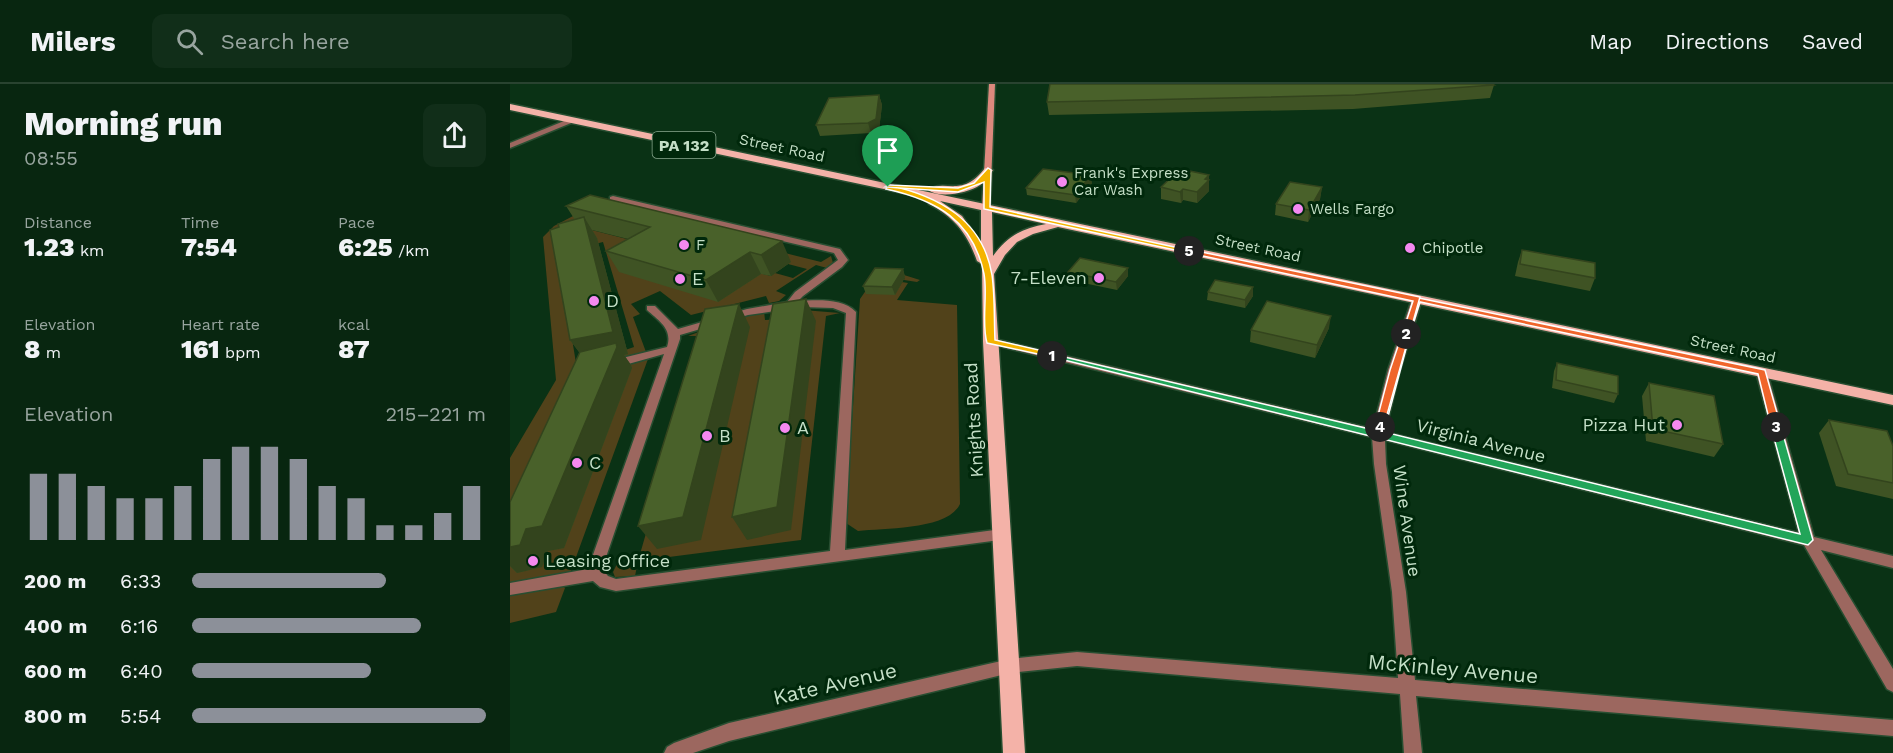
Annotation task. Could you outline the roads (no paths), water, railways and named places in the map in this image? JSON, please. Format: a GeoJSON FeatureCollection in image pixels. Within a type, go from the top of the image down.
{"type":"FeatureCollection","features":[{"type":"Feature","properties":{"kind":"main road","name":"Knights Road"},"geometry":{"type":"LineString","coordinates":[[992,84],[986,208],[990,341],[1014,753]]}},
{"type":"Feature","properties":{"kind":"main road","name":"Street Road"},"geometry":{"type":"LineString","coordinates":[[510,107],[1893,400]]}},
{"type":"Feature","properties":{"kind":"main road"},"geometry":{"type":"LineString","coordinates":[[888,187],[958,190],[982,180],[988,170]]}},
{"type":"Feature","properties":{"kind":"main road"},"geometry":{"type":"LineString","coordinates":[[905,191],[940,205],[959,218],[975,237],[988,274]]}},
{"type":"Feature","properties":{"kind":"main road"},"geometry":{"type":"LineString","coordinates":[[988,274],[1001,251],[1013,238],[1034,229],[1067,225]]}},
{"type":"Feature","properties":{"kind":"street"},"geometry":{"type":"LineString","coordinates":[[510,146],[572,121]]}},
{"type":"Feature","properties":{"kind":"street"},"geometry":{"type":"LineString","coordinates":[[613,199],[837,251],[842,255],[843,260],[839,265],[799,294],[791,304]]}},
{"type":"Feature","properties":{"kind":"street","name":"Wine Avenue"},"geometry":{"type":"LineString","coordinates":[[1413,753],[1399,592],[1380,464],[1378,435],[1394,370],[1417,299]]}},
{"type":"Feature","properties":{"kind":"street"},"geometry":{"type":"LineString","coordinates":[[676,333],[744,312],[791,304],[840,305],[851,312],[837,557]]}},
{"type":"Feature","properties":{"kind":"street"},"geometry":{"type":"LineString","coordinates":[[651,308],[676,333]]}},
{"type":"Feature","properties":{"kind":"street"},"geometry":{"type":"LineString","coordinates":[[676,333],[595,569],[606,584],[616,585],[1002,535]]}},
{"type":"Feature","properties":{"kind":"street","name":"Virginia Avenue"},"geometry":{"type":"LineString","coordinates":[[990,341],[1893,562]]}},
{"type":"Feature","properties":{"kind":"street"},"geometry":{"type":"LineString","coordinates":[[604,366],[671,350]]}},
{"type":"Feature","properties":{"kind":"street"},"geometry":{"type":"LineString","coordinates":[[1762,372],[1808,540],[1893,684]]}},
{"type":"Feature","properties":{"kind":"street"},"geometry":{"type":"LineString","coordinates":[[510,589],[597,574]]}},
{"type":"Feature","properties":{"kind":"street","name":"McKinley Avenue"},"geometry":{"type":"LineString","coordinates":[[1010,666],[1077,659],[1893,729]]}},
{"type":"Feature","properties":{"kind":"street","name":"Kate Avenue"},"geometry":{"type":"LineString","coordinates":[[674,753],[729,732],[1010,666]]}},
{"type":"Feature","properties":{"kind":"place","name":"Frank's Express Car Wash"},"geometry":{"type":"Point","coordinates":[1062,182]}},
{"type":"Feature","properties":{"kind":"place","name":"Wells Fargo"},"geometry":{"type":"Point","coordinates":[1298,209]}},
{"type":"Feature","properties":{"kind":"place","name":"F"},"geometry":{"type":"Point","coordinates":[684,245]}},
{"type":"Feature","properties":{"kind":"place","name":"Chipotle"},"geometry":{"type":"Point","coordinates":[1410,248]}},
{"type":"Feature","properties":{"kind":"place","name":"7-Eleven"},"geometry":{"type":"Point","coordinates":[1099,278]}},
{"type":"Feature","properties":{"kind":"place","name":"E"},"geometry":{"type":"Point","coordinates":[680,279]}},
{"type":"Feature","properties":{"kind":"place","name":"D"},"geometry":{"type":"Point","coordinates":[594,301]}},
{"type":"Feature","properties":{"kind":"place","name":"Pizza Hut"},"geometry":{"type":"Point","coordinates":[1677,425]}},
{"type":"Feature","properties":{"kind":"place","name":"A"},"geometry":{"type":"Point","coordinates":[785,428]}},
{"type":"Feature","properties":{"kind":"place","name":"B"},"geometry":{"type":"Point","coordinates":[707,436]}},
{"type":"Feature","properties":{"kind":"place","name":"C"},"geometry":{"type":"Point","coordinates":[577,463]}},
{"type":"Feature","properties":{"kind":"place","name":"Leasing Office"},"geometry":{"type":"Point","coordinates":[533,561]}}]}
